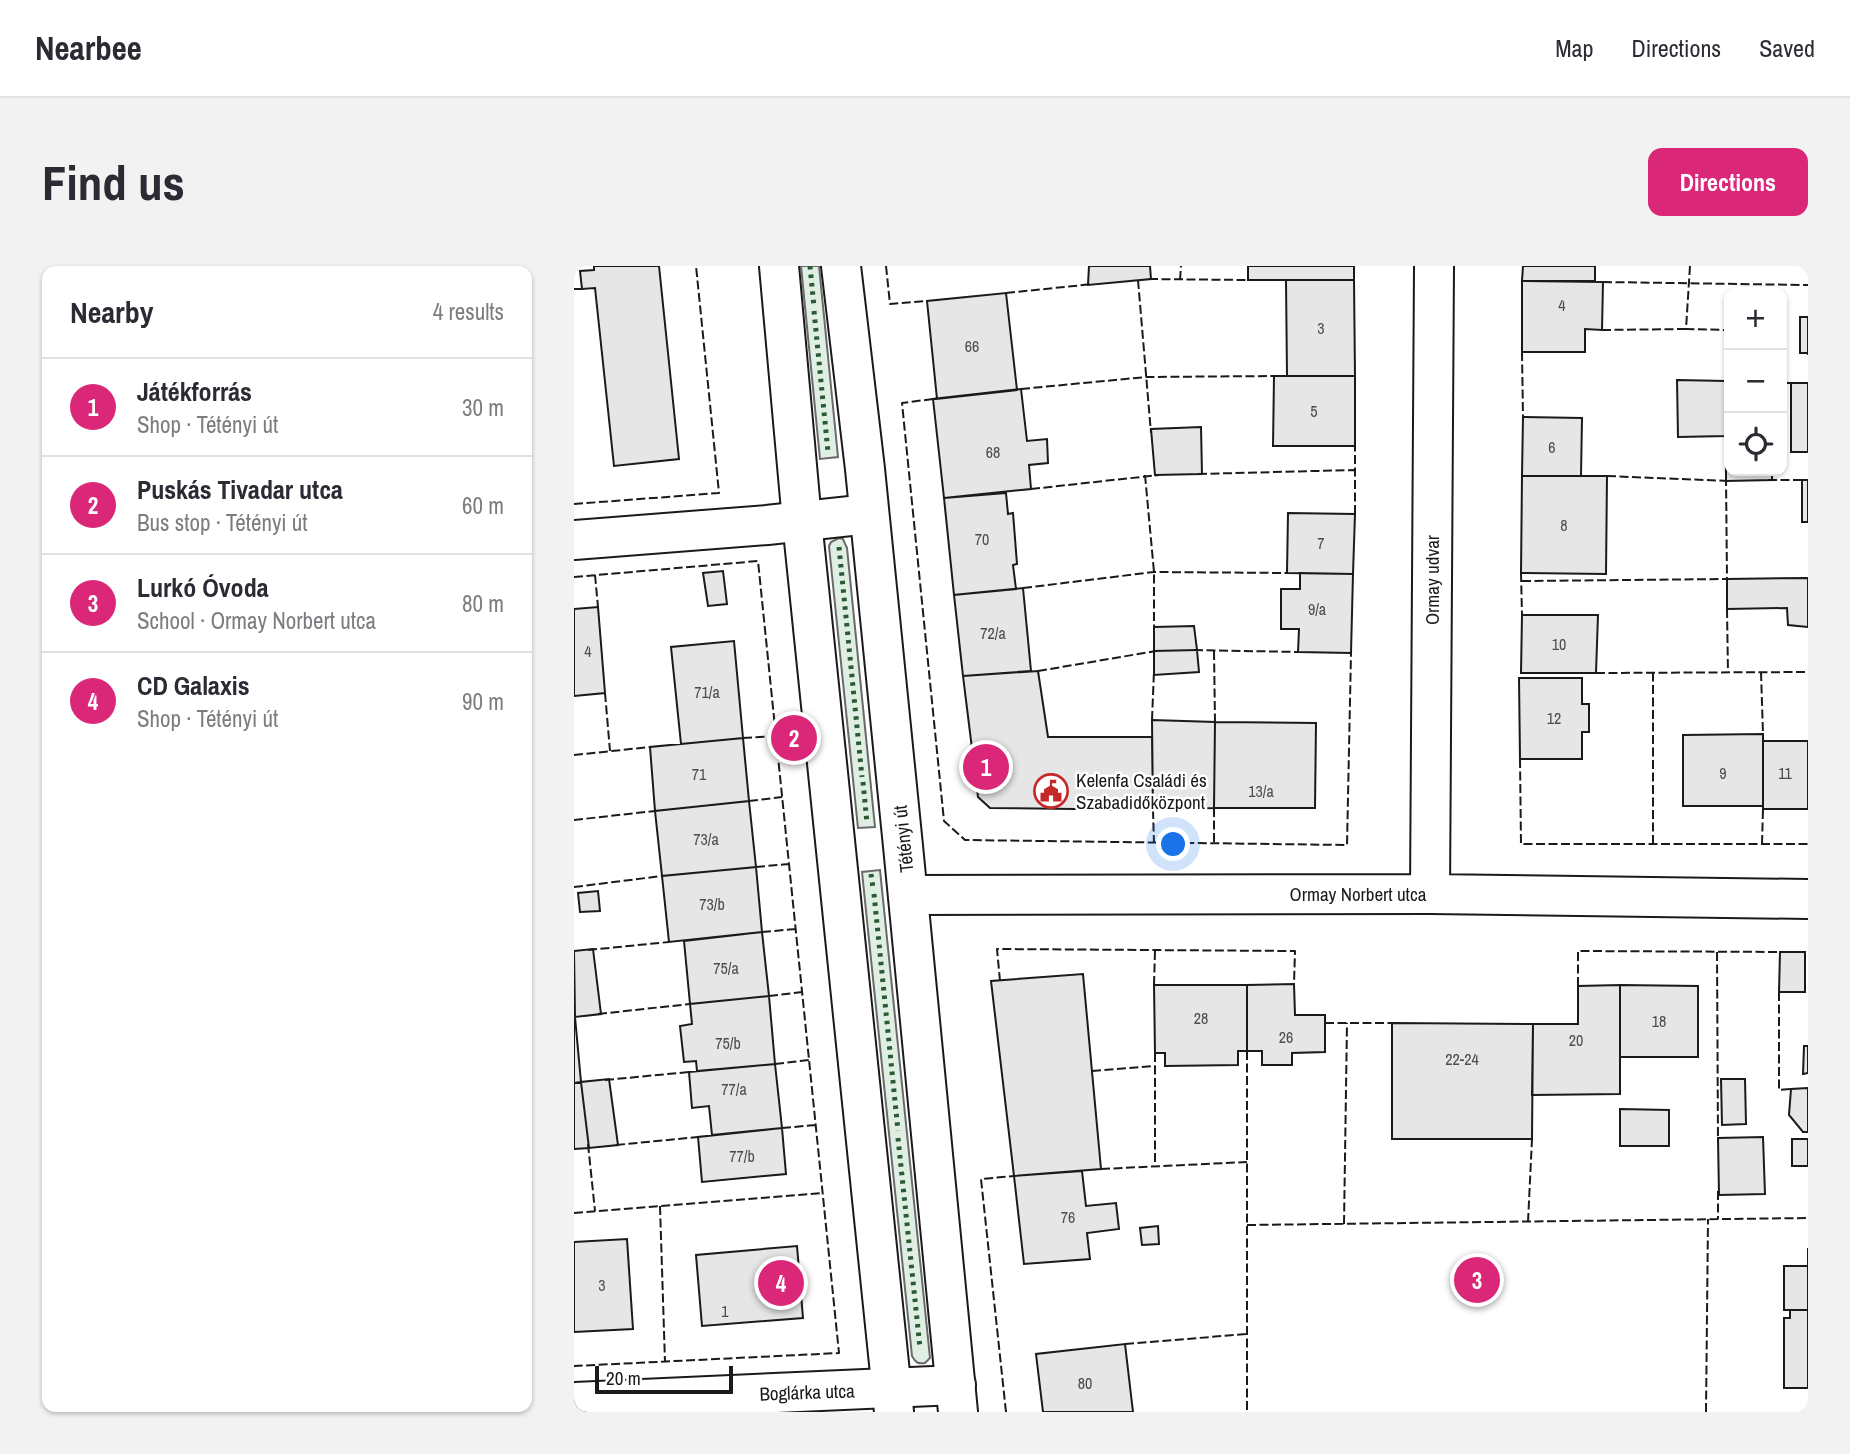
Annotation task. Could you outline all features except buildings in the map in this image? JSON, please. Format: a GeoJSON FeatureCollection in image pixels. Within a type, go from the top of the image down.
{"type":"FeatureCollection","features":[{"type":"Feature","properties":{"kind":"street"},"geometry":{"type":"LineString","coordinates":[[779,266],[802,521],[892,1400]]}},
{"type":"Feature","properties":{"kind":"street","name":"Tétényi út"},"geometry":{"type":"LineString","coordinates":[[841,266],[869,514],[957,1399]]}},
{"type":"Feature","properties":{"kind":"street","name":"Ormay udvar"},"geometry":{"type":"LineString","coordinates":[[1430,894],[1434,266]]}},
{"type":"Feature","properties":{"kind":"street"},"geometry":{"type":"LineString","coordinates":[[574,540],[869,514]]}},
{"type":"Feature","properties":{"kind":"street","name":"Ormay Norbert utca"},"geometry":{"type":"LineString","coordinates":[[908,895],[1430,894],[1808,899]]}},
{"type":"Feature","properties":{"kind":"street","name":"Boglárka utca"},"geometry":{"type":"LineString","coordinates":[[574,1402],[957,1399]]}},
{"type":"Feature","properties":{"kind":"green space"},"geometry":{"type":"Polygon","coordinates":[[[801,266],[819,266],[838,457],[820,459],[801,266]]]}},
{"type":"Feature","properties":{"kind":"green space"},"geometry":{"type":"Polygon","coordinates":[[[839,538],[843,539],[847,548],[875,827],[858,828],[829,546],[839,538]]]}},
{"type":"Feature","properties":{"kind":"green space"},"geometry":{"type":"Polygon","coordinates":[[[880,870],[930,1358],[925,1363],[917,1362],[912,1356],[862,872],[880,870]]]}},
{"type":"Feature","properties":{"kind":"hedge"},"geometry":{"type":"LineString","coordinates":[[810,266],[814,307]]}},
{"type":"Feature","properties":{"kind":"hedge"},"geometry":{"type":"LineString","coordinates":[[814,311],[828,452]]}},
{"type":"Feature","properties":{"kind":"hedge"},"geometry":{"type":"LineString","coordinates":[[839,547],[862,777]]}},
{"type":"Feature","properties":{"kind":"hedge"},"geometry":{"type":"LineString","coordinates":[[863,782],[867,823]]}},
{"type":"Feature","properties":{"kind":"hedge"},"geometry":{"type":"LineString","coordinates":[[871,874],[873,888]]}},
{"type":"Feature","properties":{"kind":"hedge"},"geometry":{"type":"LineString","coordinates":[[874,894],[898,1131]]}},
{"type":"Feature","properties":{"kind":"hedge"},"geometry":{"type":"LineString","coordinates":[[898,1138],[920,1348]]}},
{"type":"Feature","properties":{"kind":"fence"},"geometry":{"type":"LineString","coordinates":[[574,504],[719,493],[696,266]]}},
{"type":"Feature","properties":{"kind":"fence"},"geometry":{"type":"LineString","coordinates":[[886,266],[890,304],[927,301]]}},
{"type":"Feature","properties":{"kind":"fence"},"geometry":{"type":"LineString","coordinates":[[1180,280],[1181,266]]}},
{"type":"Feature","properties":{"kind":"fence"},"geometry":{"type":"LineString","coordinates":[[1690,266],[1686,329],[1726,330],[1726,350]]}},
{"type":"Feature","properties":{"kind":"fence"},"geometry":{"type":"LineString","coordinates":[[1149,279],[1248,280]]}},
{"type":"Feature","properties":{"kind":"fence"},"geometry":{"type":"LineString","coordinates":[[1138,280],[1151,433]]}},
{"type":"Feature","properties":{"kind":"fence"},"geometry":{"type":"LineString","coordinates":[[1603,282],[1808,285]]}},
{"type":"Feature","properties":{"kind":"fence"},"geometry":{"type":"LineString","coordinates":[[1006,293],[1093,284]]}},
{"type":"Feature","properties":{"kind":"fence"},"geometry":{"type":"LineString","coordinates":[[574,289],[582,289]]}},
{"type":"Feature","properties":{"kind":"fence"},"geometry":{"type":"LineString","coordinates":[[1602,330],[1686,329]]}},
{"type":"Feature","properties":{"kind":"fence"},"geometry":{"type":"LineString","coordinates":[[1522,352],[1523,417]]}},
{"type":"Feature","properties":{"kind":"fence"},"geometry":{"type":"LineString","coordinates":[[1021,389],[1146,377],[1274,376]]}},
{"type":"Feature","properties":{"kind":"fence"},"geometry":{"type":"LineString","coordinates":[[933,399],[902,403],[944,821],[965,840],[1347,845],[1351,653]]}},
{"type":"Feature","properties":{"kind":"fence"},"geometry":{"type":"LineString","coordinates":[[1355,446],[1355,514]]}},
{"type":"Feature","properties":{"kind":"fence"},"geometry":{"type":"LineString","coordinates":[[1198,474],[1354,470]]}},
{"type":"Feature","properties":{"kind":"fence"},"geometry":{"type":"LineString","coordinates":[[1145,475],[1154,572],[1154,632]]}},
{"type":"Feature","properties":{"kind":"fence"},"geometry":{"type":"LineString","coordinates":[[1031,489],[1159,475]]}},
{"type":"Feature","properties":{"kind":"fence"},"geometry":{"type":"LineString","coordinates":[[1607,476],[1729,481]]}},
{"type":"Feature","properties":{"kind":"fence"},"geometry":{"type":"LineString","coordinates":[[1726,477],[1727,579]]}},
{"type":"Feature","properties":{"kind":"fence"},"geometry":{"type":"LineString","coordinates":[[1768,480],[1802,480]]}},
{"type":"Feature","properties":{"kind":"fence"},"geometry":{"type":"LineString","coordinates":[[574,577],[758,561],[839,1353],[574,1366]]}},
{"type":"Feature","properties":{"kind":"fence"},"geometry":{"type":"LineString","coordinates":[[1023,588],[1154,572],[1287,573]]}},
{"type":"Feature","properties":{"kind":"fence"},"geometry":{"type":"LineString","coordinates":[[1521,573],[1522,615]]}},
{"type":"Feature","properties":{"kind":"fence"},"geometry":{"type":"LineString","coordinates":[[595,575],[598,607]]}},
{"type":"Feature","properties":{"kind":"fence"},"geometry":{"type":"LineString","coordinates":[[1522,581],[1729,579]]}},
{"type":"Feature","properties":{"kind":"fence"},"geometry":{"type":"LineString","coordinates":[[1727,609],[1728,673]]}},
{"type":"Feature","properties":{"kind":"fence"},"geometry":{"type":"LineString","coordinates":[[1194,650],[1298,652]]}},
{"type":"Feature","properties":{"kind":"fence"},"geometry":{"type":"LineString","coordinates":[[1038,671],[1156,651]]}},
{"type":"Feature","properties":{"kind":"fence"},"geometry":{"type":"LineString","coordinates":[[1214,651],[1215,722]]}},
{"type":"Feature","properties":{"kind":"fence"},"geometry":{"type":"LineString","coordinates":[[1152,720],[1154,671]]}},
{"type":"Feature","properties":{"kind":"fence"},"geometry":{"type":"LineString","coordinates":[[1761,672],[1763,734]]}},
{"type":"Feature","properties":{"kind":"fence"},"geometry":{"type":"LineString","coordinates":[[1596,673],[1808,672]]}},
{"type":"Feature","properties":{"kind":"fence"},"geometry":{"type":"LineString","coordinates":[[1653,673],[1653,844]]}},
{"type":"Feature","properties":{"kind":"fence"},"geometry":{"type":"LineString","coordinates":[[605,693],[610,751]]}},
{"type":"Feature","properties":{"kind":"fence"},"geometry":{"type":"LineString","coordinates":[[743,738],[776,736]]}},
{"type":"Feature","properties":{"kind":"fence"},"geometry":{"type":"LineString","coordinates":[[574,755],[650,747]]}},
{"type":"Feature","properties":{"kind":"fence"},"geometry":{"type":"LineString","coordinates":[[1520,759],[1521,844],[1808,844]]}},
{"type":"Feature","properties":{"kind":"fence"},"geometry":{"type":"LineString","coordinates":[[749,801],[782,797]]}},
{"type":"Feature","properties":{"kind":"fence"},"geometry":{"type":"LineString","coordinates":[[1214,808],[1214,844]]}},
{"type":"Feature","properties":{"kind":"fence"},"geometry":{"type":"LineString","coordinates":[[1762,844],[1763,809]]}},
{"type":"Feature","properties":{"kind":"fence"},"geometry":{"type":"LineString","coordinates":[[1153,810],[1154,843]]}},
{"type":"Feature","properties":{"kind":"fence"},"geometry":{"type":"LineString","coordinates":[[574,820],[655,811]]}},
{"type":"Feature","properties":{"kind":"fence"},"geometry":{"type":"LineString","coordinates":[[756,867],[789,864]]}},
{"type":"Feature","properties":{"kind":"fence"},"geometry":{"type":"LineString","coordinates":[[574,887],[662,876]]}},
{"type":"Feature","properties":{"kind":"fence"},"geometry":{"type":"LineString","coordinates":[[762,932],[796,929]]}},
{"type":"Feature","properties":{"kind":"fence"},"geometry":{"type":"LineString","coordinates":[[588,950],[669,942]]}},
{"type":"Feature","properties":{"kind":"fence"},"geometry":{"type":"LineString","coordinates":[[1000,981],[997,949],[1295,951],[1294,984]]}},
{"type":"Feature","properties":{"kind":"fence"},"geometry":{"type":"LineString","coordinates":[[1154,985],[1155,951]]}},
{"type":"Feature","properties":{"kind":"fence"},"geometry":{"type":"LineString","coordinates":[[1578,986],[1578,951],[1784,952]]}},
{"type":"Feature","properties":{"kind":"fence"},"geometry":{"type":"LineString","coordinates":[[1717,952],[1718,1142]]}},
{"type":"Feature","properties":{"kind":"fence"},"geometry":{"type":"LineString","coordinates":[[769,996],[802,992]]}},
{"type":"Feature","properties":{"kind":"fence"},"geometry":{"type":"LineString","coordinates":[[1779,992],[1779,1090],[1791,1089]]}},
{"type":"Feature","properties":{"kind":"fence"},"geometry":{"type":"LineString","coordinates":[[598,1014],[690,1004]]}},
{"type":"Feature","properties":{"kind":"fence"},"geometry":{"type":"LineString","coordinates":[[1325,1023],[1392,1023]]}},
{"type":"Feature","properties":{"kind":"fence"},"geometry":{"type":"LineString","coordinates":[[1344,1224],[1347,1023]]}},
{"type":"Feature","properties":{"kind":"fence"},"geometry":{"type":"LineString","coordinates":[[1247,1051],[1247,1412]]}},
{"type":"Feature","properties":{"kind":"fence"},"geometry":{"type":"LineString","coordinates":[[1155,1053],[1155,1167]]}},
{"type":"Feature","properties":{"kind":"fence"},"geometry":{"type":"LineString","coordinates":[[775,1064],[809,1060]]}},
{"type":"Feature","properties":{"kind":"fence"},"geometry":{"type":"LineString","coordinates":[[1092,1071],[1155,1066]]}},
{"type":"Feature","properties":{"kind":"fence"},"geometry":{"type":"LineString","coordinates":[[605,1080],[689,1072]]}},
{"type":"Feature","properties":{"kind":"fence"},"geometry":{"type":"LineString","coordinates":[[782,1128],[816,1125]]}},
{"type":"Feature","properties":{"kind":"fence"},"geometry":{"type":"LineString","coordinates":[[616,1145],[698,1137]]}},
{"type":"Feature","properties":{"kind":"fence"},"geometry":{"type":"LineString","coordinates":[[1528,1222],[1532,1139]]}},
{"type":"Feature","properties":{"kind":"fence"},"geometry":{"type":"LineString","coordinates":[[588,1144],[595,1211]]}},
{"type":"Feature","properties":{"kind":"fence"},"geometry":{"type":"LineString","coordinates":[[1101,1169],[1247,1162]]}},
{"type":"Feature","properties":{"kind":"fence"},"geometry":{"type":"LineString","coordinates":[[1006,1412],[981,1179],[1014,1176]]}},
{"type":"Feature","properties":{"kind":"fence"},"geometry":{"type":"LineString","coordinates":[[1718,1191],[1718,1219]]}},
{"type":"Feature","properties":{"kind":"fence"},"geometry":{"type":"LineString","coordinates":[[574,1213],[823,1193]]}},
{"type":"Feature","properties":{"kind":"fence"},"geometry":{"type":"LineString","coordinates":[[660,1206],[665,1362]]}},
{"type":"Feature","properties":{"kind":"fence"},"geometry":{"type":"LineString","coordinates":[[1247,1225],[1808,1218]]}},
{"type":"Feature","properties":{"kind":"fence"},"geometry":{"type":"LineString","coordinates":[[1706,1412],[1708,1219]]}},
{"type":"Feature","properties":{"kind":"fence"},"geometry":{"type":"LineString","coordinates":[[1125,1344],[1247,1334]]}},
{"type":"Feature","properties":{"kind":"place","name":"Puskás Tivadar utca"},"geometry":{"type":"Point","coordinates":[794,738]}},
{"type":"Feature","properties":{"kind":"place","name":"Játékforrás"},"geometry":{"type":"Point","coordinates":[986,767]}},
{"type":"Feature","properties":{"kind":"place","name":"Kelenfa Családi és Szabadidőközpont"},"geometry":{"type":"Point","coordinates":[1051,791]}},
{"type":"Feature","properties":{"kind":"place","name":"Lurkó Óvoda"},"geometry":{"type":"Point","coordinates":[1477,1280]}},
{"type":"Feature","properties":{"kind":"place","name":"CD Galaxis"},"geometry":{"type":"Point","coordinates":[781,1283]}}]}
